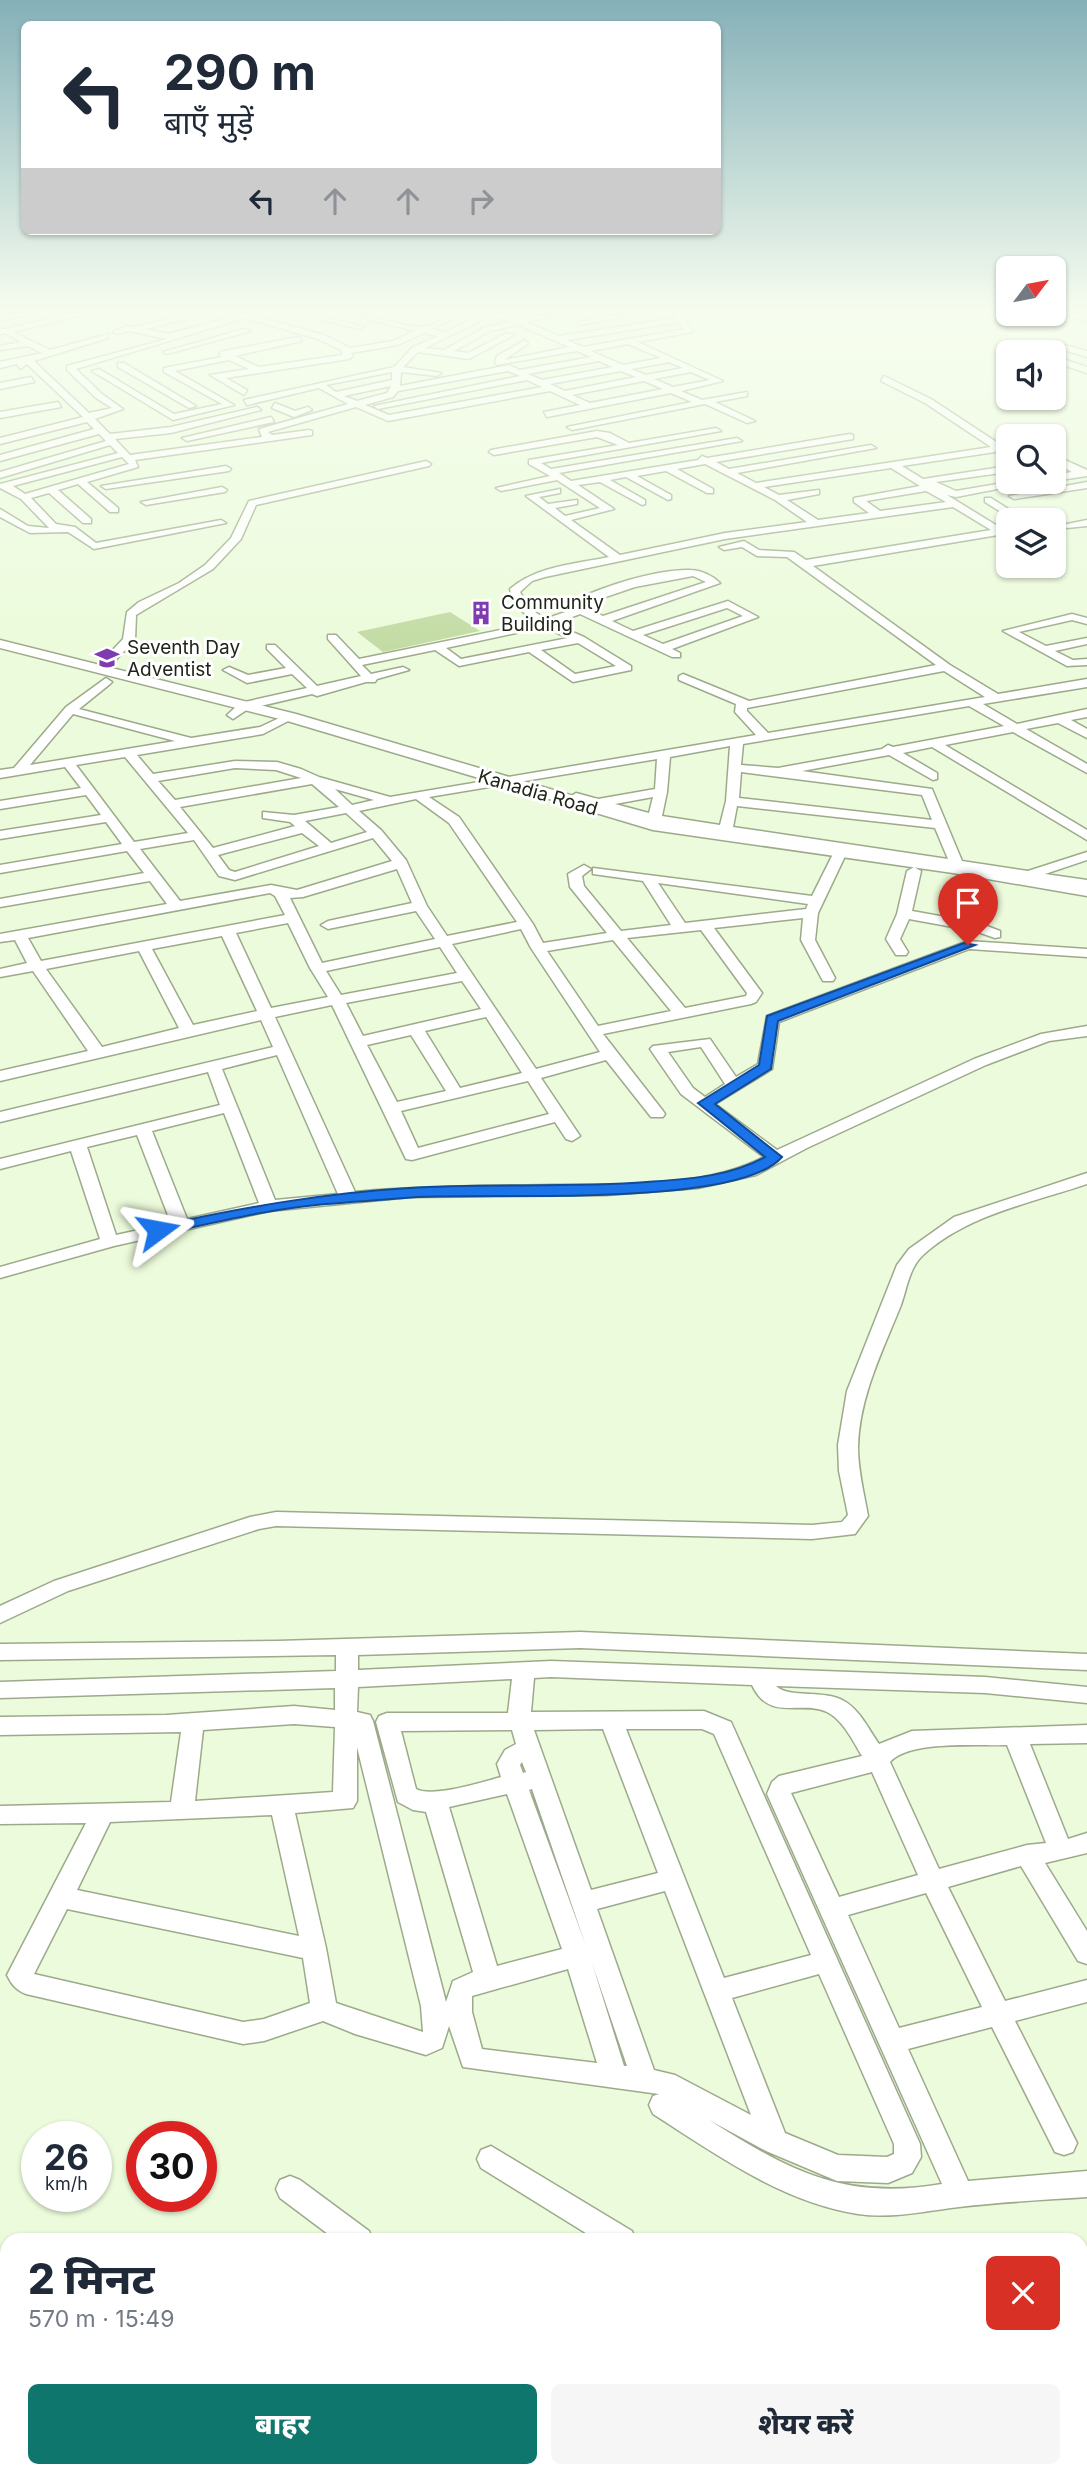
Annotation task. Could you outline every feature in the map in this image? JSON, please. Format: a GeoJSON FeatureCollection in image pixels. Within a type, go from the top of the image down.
{"type":"FeatureCollection","features":[{"type":"Feature","properties":{"kind":"main road","name":"Kanadia Road"},"geometry":{"type":"LineString","coordinates":[[0,644],[102,676]]}},
{"type":"Feature","properties":{"kind":"main road","name":"Kanadia Road"},"geometry":{"type":"LineString","coordinates":[[0,655],[102,676],[282,721],[459,773],[508,780],[654,822],[725,833],[914,871],[1087,900]]}},
{"type":"Feature","properties":{"kind":"main road","name":"Kanadia Road"},"geometry":{"type":"LineString","coordinates":[[459,773],[479,783],[644,831],[838,855],[892,856],[1024,877],[1087,891]]}},
{"type":"Feature","properties":{"kind":"street"},"geometry":{"type":"LineString","coordinates":[[0,441],[50,428]]}},
{"type":"Feature","properties":{"kind":"street"},"geometry":{"type":"LineString","coordinates":[[100,428],[171,498]]}},
{"type":"Feature","properties":{"kind":"street"},"geometry":{"type":"LineString","coordinates":[[4,486],[176,428]]}},
{"type":"Feature","properties":{"kind":"street"},"geometry":{"type":"LineString","coordinates":[[0,475],[118,448],[235,428]]}},
{"type":"Feature","properties":{"kind":"street"},"geometry":{"type":"LineString","coordinates":[[270,438],[262,431],[276,428]]}},
{"type":"Feature","properties":{"kind":"street"},"geometry":{"type":"LineString","coordinates":[[753,486],[995,449],[996,445],[969,428]]}},
{"type":"Feature","properties":{"kind":"street"},"geometry":{"type":"LineString","coordinates":[[171,429],[187,438]]}},
{"type":"Feature","properties":{"kind":"street"},"geometry":{"type":"LineString","coordinates":[[647,429],[778,498],[814,522]]}},
{"type":"Feature","properties":{"kind":"street"},"geometry":{"type":"LineString","coordinates":[[532,462],[716,431]]}},
{"type":"Feature","properties":{"kind":"street"},"geometry":{"type":"LineString","coordinates":[[0,458],[309,433]]}},
{"type":"Feature","properties":{"kind":"street"},"geometry":{"type":"LineString","coordinates":[[494,452],[597,434],[607,435],[628,446]]}},
{"type":"Feature","properties":{"kind":"street"},"geometry":{"type":"LineString","coordinates":[[569,484],[850,437]]}},
{"type":"Feature","properties":{"kind":"street"},"geometry":{"type":"LineString","coordinates":[[501,488],[554,475],[737,441]]}},
{"type":"Feature","properties":{"kind":"street"},"geometry":{"type":"LineString","coordinates":[[24,497],[80,481],[118,448]]}},
{"type":"Feature","properties":{"kind":"street"},"geometry":{"type":"LineString","coordinates":[[727,472],[872,448]]}},
{"type":"Feature","properties":{"kind":"street"},"geometry":{"type":"LineString","coordinates":[[511,450],[609,509],[564,519]]}},
{"type":"Feature","properties":{"kind":"street"},"geometry":{"type":"LineString","coordinates":[[178,463],[236,455]]}},
{"type":"Feature","properties":{"kind":"street"},"geometry":{"type":"LineString","coordinates":[[18,771],[69,710],[102,676],[129,640],[131,614],[143,604],[183,585],[209,567],[236,539],[252,503],[299,490],[426,464]]}},
{"type":"Feature","properties":{"kind":"street"},"geometry":{"type":"LineString","coordinates":[[803,564],[1000,532],[893,466]]}},
{"type":"Feature","properties":{"kind":"street"},"geometry":{"type":"LineString","coordinates":[[1066,466],[1085,473]]}},
{"type":"Feature","properties":{"kind":"street"},"geometry":{"type":"LineString","coordinates":[[0,467],[13,471]]}},
{"type":"Feature","properties":{"kind":"street"},"geometry":{"type":"LineString","coordinates":[[666,467],[710,491]]}},
{"type":"Feature","properties":{"kind":"street"},"geometry":{"type":"LineString","coordinates":[[996,470],[927,480],[941,490],[956,494],[996,488]]}},
{"type":"Feature","properties":{"kind":"street"},"geometry":{"type":"LineString","coordinates":[[978,472],[996,484]]}},
{"type":"Feature","properties":{"kind":"street"},"geometry":{"type":"LineString","coordinates":[[1066,476],[1085,473]]}},
{"type":"Feature","properties":{"kind":"street"},"geometry":{"type":"LineString","coordinates":[[627,474],[668,497]]}},
{"type":"Feature","properties":{"kind":"street"},"geometry":{"type":"LineString","coordinates":[[600,478],[642,502]]}},
{"type":"Feature","properties":{"kind":"street"},"geometry":{"type":"LineString","coordinates":[[106,486],[150,479],[224,480]]}},
{"type":"Feature","properties":{"kind":"street"},"geometry":{"type":"LineString","coordinates":[[118,496],[224,480]]}},
{"type":"Feature","properties":{"kind":"street"},"geometry":{"type":"LineString","coordinates":[[145,502],[171,498],[224,480]]}},
{"type":"Feature","properties":{"kind":"street"},"geometry":{"type":"LineString","coordinates":[[80,481],[114,510]]}},
{"type":"Feature","properties":{"kind":"street"},"geometry":{"type":"LineString","coordinates":[[1066,489],[1087,485]]}},
{"type":"Feature","properties":{"kind":"street"},"geometry":{"type":"LineString","coordinates":[[4,486],[24,497],[37,514],[55,527],[71,529],[94,546],[221,523]]}},
{"type":"Feature","properties":{"kind":"street"},"geometry":{"type":"LineString","coordinates":[[877,514],[857,500],[926,488]]}},
{"type":"Feature","properties":{"kind":"street"},"geometry":{"type":"LineString","coordinates":[[1072,488],[1087,496]]}},
{"type":"Feature","properties":{"kind":"street"},"geometry":{"type":"LineString","coordinates":[[51,489],[87,521]]}},
{"type":"Feature","properties":{"kind":"street"},"geometry":{"type":"LineString","coordinates":[[557,491],[532,495],[619,562]]}},
{"type":"Feature","properties":{"kind":"street"},"geometry":{"type":"LineString","coordinates":[[778,498],[816,492]]}},
{"type":"Feature","properties":{"kind":"street"},"geometry":{"type":"LineString","coordinates":[[968,503],[1028,494]]}},
{"type":"Feature","properties":{"kind":"street"},"geometry":{"type":"LineString","coordinates":[[1045,494],[1062,504]]}},
{"type":"Feature","properties":{"kind":"street"},"geometry":{"type":"LineString","coordinates":[[1015,496],[1039,508]]}},
{"type":"Feature","properties":{"kind":"street"},"geometry":{"type":"LineString","coordinates":[[988,500],[1001,508]]}},
{"type":"Feature","properties":{"kind":"street"},"geometry":{"type":"LineString","coordinates":[[546,507],[574,502]]}},
{"type":"Feature","properties":{"kind":"street"},"geometry":{"type":"LineString","coordinates":[[619,562],[658,550],[814,522],[954,504]]}},
{"type":"Feature","properties":{"kind":"street"},"geometry":{"type":"LineString","coordinates":[[0,512],[33,532],[52,531],[55,527]]}},
{"type":"Feature","properties":{"kind":"street"},"geometry":{"type":"LineString","coordinates":[[10,520],[37,514]]}},
{"type":"Feature","properties":{"kind":"street"},"geometry":{"type":"LineString","coordinates":[[1067,525],[1085,528]]}},
{"type":"Feature","properties":{"kind":"street"},"geometry":{"type":"LineString","coordinates":[[658,550],[669,556],[744,544],[757,553],[790,554],[946,667],[994,697]]}},
{"type":"Feature","properties":{"kind":"street"},"geometry":{"type":"LineString","coordinates":[[529,647],[573,678],[628,668],[580,639],[541,624],[515,597],[514,591],[518,585],[542,574],[619,562],[672,561],[739,598],[728,604],[634,634]]}},
{"type":"Feature","properties":{"kind":"street"},"geometry":{"type":"LineString","coordinates":[[676,654],[575,606],[577,602],[668,577],[697,573]]}},
{"type":"Feature","properties":{"kind":"street"},"geometry":{"type":"LineString","coordinates":[[603,620],[715,583]]}},
{"type":"Feature","properties":{"kind":"street"},"geometry":{"type":"LineString","coordinates":[[663,648],[752,617],[728,604]]}},
{"type":"Feature","properties":{"kind":"street"},"geometry":{"type":"LineString","coordinates":[[356,662],[541,624],[581,610]]}},
{"type":"Feature","properties":{"kind":"street"},"geometry":{"type":"LineString","coordinates":[[1087,621],[1072,617],[1009,631],[1072,664],[1087,662]]}},
{"type":"Feature","properties":{"kind":"street"},"geometry":{"type":"LineString","coordinates":[[332,637],[356,662]]}},
{"type":"Feature","properties":{"kind":"street"},"geometry":{"type":"LineString","coordinates":[[435,645],[459,663],[580,639]]}},
{"type":"Feature","properties":{"kind":"street"},"geometry":{"type":"LineString","coordinates":[[1045,650],[1087,641]]}},
{"type":"Feature","properties":{"kind":"street"},"geometry":{"type":"LineString","coordinates":[[271,647],[317,692]]}},
{"type":"Feature","properties":{"kind":"street"},"geometry":{"type":"LineString","coordinates":[[385,656],[414,678]]}},
{"type":"Feature","properties":{"kind":"street"},"geometry":{"type":"LineString","coordinates":[[356,662],[353,664],[371,680]]}},
{"type":"Feature","properties":{"kind":"street"},"geometry":{"type":"LineString","coordinates":[[683,678],[743,703],[946,667]]}},
{"type":"Feature","properties":{"kind":"street"},"geometry":{"type":"LineString","coordinates":[[229,670],[247,679],[294,670]]}},
{"type":"Feature","properties":{"kind":"street"},"geometry":{"type":"LineString","coordinates":[[238,710],[371,680],[403,670]]}},
{"type":"Feature","properties":{"kind":"street"},"geometry":{"type":"LineString","coordinates":[[211,853],[299,823],[390,800],[969,701],[1086,684]]}},
{"type":"Feature","properties":{"kind":"street"},"geometry":{"type":"LineString","coordinates":[[764,736],[741,712],[741,706],[783,686]]}},
{"type":"Feature","properties":{"kind":"street"},"geometry":{"type":"LineString","coordinates":[[969,701],[1087,769]]}},
{"type":"Feature","properties":{"kind":"street"},"geometry":{"type":"LineString","coordinates":[[69,710],[193,741]]}},
{"type":"Feature","properties":{"kind":"street"},"geometry":{"type":"LineString","coordinates":[[778,772],[1087,713]]}},
{"type":"Feature","properties":{"kind":"street"},"geometry":{"type":"LineString","coordinates":[[1059,718],[1087,734]]}},
{"type":"Feature","properties":{"kind":"street"},"geometry":{"type":"LineString","coordinates":[[0,774],[193,741],[282,721]]}},
{"type":"Feature","properties":{"kind":"street"},"geometry":{"type":"LineString","coordinates":[[737,742],[732,801],[725,833],[892,856]]}},
{"type":"Feature","properties":{"kind":"street"},"geometry":{"type":"LineString","coordinates":[[932,742],[1087,836]]}},
{"type":"Feature","properties":{"kind":"street"},"geometry":{"type":"LineString","coordinates":[[888,750],[933,776]]}},
{"type":"Feature","properties":{"kind":"street"},"geometry":{"type":"LineString","coordinates":[[128,751],[173,804],[224,873],[232,876],[376,833]]}},
{"type":"Feature","properties":{"kind":"street"},"geometry":{"type":"LineString","coordinates":[[654,822],[661,792],[664,755]]}},
{"type":"Feature","properties":{"kind":"street"},"geometry":{"type":"LineString","coordinates":[[151,778],[246,762],[263,763],[390,800]]}},
{"type":"Feature","properties":{"kind":"street"},"geometry":{"type":"LineString","coordinates":[[68,763],[129,848],[175,905]]}},
{"type":"Feature","properties":{"kind":"street"},"geometry":{"type":"LineString","coordinates":[[736,768],[927,792],[955,865]]}},
{"type":"Feature","properties":{"kind":"street"},"geometry":{"type":"LineString","coordinates":[[173,804],[314,780],[349,809],[376,833],[401,863],[420,906],[572,1136]]}},
{"type":"Feature","properties":{"kind":"street"},"geometry":{"type":"LineString","coordinates":[[0,805],[88,791]]}},
{"type":"Feature","properties":{"kind":"street"},"geometry":{"type":"LineString","coordinates":[[595,806],[661,792]]}},
{"type":"Feature","properties":{"kind":"street"},"geometry":{"type":"LineString","coordinates":[[418,795],[454,820],[526,924],[538,948],[609,1054],[657,1114]]}},
{"type":"Feature","properties":{"kind":"street"},"geometry":{"type":"LineString","coordinates":[[732,801],[941,825]]}},
{"type":"Feature","properties":{"kind":"street"},"geometry":{"type":"LineString","coordinates":[[268,814],[299,823],[328,847]]}},
{"type":"Feature","properties":{"kind":"street"},"geometry":{"type":"LineString","coordinates":[[0,835],[108,818]]}},
{"type":"Feature","properties":{"kind":"street"},"geometry":{"type":"LineString","coordinates":[[0,869],[197,835]]}},
{"type":"Feature","properties":{"kind":"street"},"geometry":{"type":"LineString","coordinates":[[828,978],[808,940],[815,907],[838,855]]}},
{"type":"Feature","properties":{"kind":"street"},"geometry":{"type":"LineString","coordinates":[[1024,877],[1087,856]]}},
{"type":"Feature","properties":{"kind":"street"},"geometry":{"type":"LineString","coordinates":[[0,938],[271,889],[298,894],[401,863]]}},
{"type":"Feature","properties":{"kind":"street"},"geometry":{"type":"LineString","coordinates":[[682,1014],[577,887],[575,873],[591,870],[815,907]]}},
{"type":"Feature","properties":{"kind":"street"},"geometry":{"type":"LineString","coordinates":[[901,952],[893,939],[904,914],[914,871]]}},
{"type":"Feature","properties":{"kind":"street"},"geometry":{"type":"LineString","coordinates":[[0,903],[152,876]]}},
{"type":"Feature","properties":{"kind":"street"},"geometry":{"type":"LineString","coordinates":[[1024,877],[1087,884]]}},
{"type":"Feature","properties":{"kind":"street"},"geometry":{"type":"LineString","coordinates":[[649,880],[680,927]]}},
{"type":"Feature","properties":{"kind":"street"},"geometry":{"type":"LineString","coordinates":[[281,892],[317,968],[337,1000],[392,1108],[412,1155],[557,1117]]}},
{"type":"Feature","properties":{"kind":"street"},"geometry":{"type":"LineString","coordinates":[[328,925],[420,906]]}},
{"type":"Feature","properties":{"kind":"street"},"geometry":{"type":"LineString","coordinates":[[538,948],[619,935],[705,926],[815,907]]}},
{"type":"Feature","properties":{"kind":"street"},"geometry":{"type":"LineString","coordinates":[[904,914],[979,927],[995,934]]}},
{"type":"Feature","properties":{"kind":"street"},"geometry":{"type":"LineString","coordinates":[[0,973],[35,964],[295,918]]}},
{"type":"Feature","properties":{"kind":"street"},"geometry":{"type":"LineString","coordinates":[[317,968],[526,924]]}},
{"type":"Feature","properties":{"kind":"street"},"geometry":{"type":"LineString","coordinates":[[594,1031],[751,999],[755,993],[705,926]]}},
{"type":"Feature","properties":{"kind":"street"},"geometry":{"type":"LineString","coordinates":[[227,930],[349,1199]]}},
{"type":"Feature","properties":{"kind":"street"},"geometry":{"type":"LineString","coordinates":[[19,935],[35,964],[98,1053]]}},
{"type":"Feature","properties":{"kind":"street"},"geometry":{"type":"LineString","coordinates":[[143,945],[187,1029]]}},
{"type":"Feature","properties":{"kind":"street"},"geometry":{"type":"LineString","coordinates":[[706,1103],[766,1066],[772,1019],[968,945],[1087,953]]}},
{"type":"Feature","properties":{"kind":"street"},"geometry":{"type":"LineString","coordinates":[[0,1076],[265,1011],[466,976]]}},
{"type":"Feature","properties":{"kind":"street"},"geometry":{"type":"LineString","coordinates":[[359,1042],[489,1012]]}},
{"type":"Feature","properties":{"kind":"street"},"geometry":{"type":"LineString","coordinates":[[415,1028],[454,1092]]}},
{"type":"Feature","properties":{"kind":"street"},"geometry":{"type":"LineString","coordinates":[[0,1273],[110,1242],[270,1206],[435,1191],[606,1190],[698,1183],[750,1171],[980,1062],[1046,1037],[1087,1031]]}},
{"type":"Feature","properties":{"kind":"street"},"geometry":{"type":"LineString","coordinates":[[734,1086],[705,1042],[658,1049],[687,1091],[775,1157]]}},
{"type":"Feature","properties":{"kind":"street"},"geometry":{"type":"LineString","coordinates":[[0,1117],[282,1049]]}},
{"type":"Feature","properties":{"kind":"street"},"geometry":{"type":"LineString","coordinates":[[392,1108],[454,1092],[533,1077],[609,1054]]}},
{"type":"Feature","properties":{"kind":"street"},"geometry":{"type":"LineString","coordinates":[[213,1066],[270,1206]]}},
{"type":"Feature","properties":{"kind":"street"},"geometry":{"type":"LineString","coordinates":[[0,1164],[230,1107]]}},
{"type":"Feature","properties":{"kind":"street"},"geometry":{"type":"LineString","coordinates":[[144,1128],[181,1225]]}},
{"type":"Feature","properties":{"kind":"street"},"geometry":{"type":"LineString","coordinates":[[77,1143],[110,1242]]}},
{"type":"Feature","properties":{"kind":"street"},"geometry":{"type":"LineString","coordinates":[[0,1615],[61,1586],[257,1522],[275,1519],[812,1532],[848,1530],[858,1516],[849,1471],[848,1445],[857,1391],[903,1269],[915,1254],[960,1221],[1087,1178]]}},
{"type":"Feature","properties":{"kind":"street"},"geometry":{"type":"LineString","coordinates":[[0,1652],[347,1647],[580,1640],[1087,1662]]}},
{"type":"Feature","properties":{"kind":"street"},"geometry":{"type":"LineString","coordinates":[[0,1815],[182,1811],[345,1801],[347,1647]]}},
{"type":"Feature","properties":{"kind":"street"},"geometry":{"type":"LineString","coordinates":[[524,1670],[519,1719],[645,2080]]}},
{"type":"Feature","properties":{"kind":"street"},"geometry":{"type":"LineString","coordinates":[[0,1689],[524,1670],[985,1685],[1087,1695]]}},
{"type":"Feature","properties":{"kind":"street"},"geometry":{"type":"LineString","coordinates":[[760,1676],[762,1685],[771,1696],[781,1700],[825,1703],[837,1707],[878,1761],[933,1882],[1064,2143]]}},
{"type":"Feature","properties":{"kind":"street"},"geometry":{"type":"LineString","coordinates":[[0,1726],[193,1722],[295,1715],[362,1721],[434,2006],[438,2029],[433,2040],[426,2044],[355,2023],[324,2010],[264,2030],[243,2033],[26,1983],[20,1975],[103,1813]]}},
{"type":"Feature","properties":{"kind":"street"},"geometry":{"type":"LineString","coordinates":[[540,1777],[421,1803],[406,1795],[387,1722],[519,1719],[704,1720],[723,1728],[907,2144],[907,2157],[902,2164],[888,2170],[836,2168],[775,2142],[693,2095],[666,2083],[472,2059],[457,2004],[464,1986],[577,1956]]}},
{"type":"Feature","properties":{"kind":"street"},"geometry":{"type":"LineString","coordinates":[[611,1720],[775,2142]]}},
{"type":"Feature","properties":{"kind":"street"},"geometry":{"type":"LineString","coordinates":[[182,1811],[193,1722]]}},
{"type":"Feature","properties":{"kind":"street"},"geometry":{"type":"LineString","coordinates":[[960,2194],[779,1794],[780,1789],[787,1783],[878,1761],[889,1748],[912,1740],[1087,1734]]}},
{"type":"Feature","properties":{"kind":"street"},"geometry":{"type":"LineString","coordinates":[[1015,1736],[1061,1850]]}},
{"type":"Feature","properties":{"kind":"street"},"geometry":{"type":"LineString","coordinates":[[529,1748],[513,1756],[508,1764],[577,1956],[614,2075]]}},
{"type":"Feature","properties":{"kind":"street"},"geometry":{"type":"LineString","coordinates":[[435,1801],[488,1979]]}},
{"type":"Feature","properties":{"kind":"street"},"geometry":{"type":"LineString","coordinates":[[282,1806],[314,1948],[324,2010]]}},
{"type":"Feature","properties":{"kind":"street"},"geometry":{"type":"LineString","coordinates":[[833,1909],[1027,1855],[1087,1843]]}},
{"type":"Feature","properties":{"kind":"street"},"geometry":{"type":"LineString","coordinates":[[1027,1855],[1087,1953]]}},
{"type":"Feature","properties":{"kind":"street"},"geometry":{"type":"LineString","coordinates":[[583,1902],[673,1879]]}},
{"type":"Feature","properties":{"kind":"street"},"geometry":{"type":"LineString","coordinates":[[61,1897],[291,1946],[314,1948]]}},
{"type":"Feature","properties":{"kind":"street"},"geometry":{"type":"LineString","coordinates":[[716,1991],[827,1961]]}},
{"type":"Feature","properties":{"kind":"street"},"geometry":{"type":"LineString","coordinates":[[893,2041],[1087,1991]]}},
{"type":"Feature","properties":{"kind":"street"},"geometry":{"type":"LineString","coordinates":[[662,2105],[766,2169],[803,2187],[836,2198],[891,2203],[1087,2183]]}},
{"type":"Feature","properties":{"kind":"street"},"geometry":{"type":"LineString","coordinates":[[491,2160],[611,2233]]}},
{"type":"Feature","properties":{"kind":"street"},"geometry":{"type":"LineString","coordinates":[[290,2189],[350,2233]]}},
{"type":"Feature","properties":{"kind":"green space"},"geometry":{"type":"Polygon","coordinates":[[[450,612],[480,631],[383,652],[357,632],[450,612]]]}},
{"type":"Feature","properties":{"kind":"place","name":"Community Building"},"geometry":{"type":"Point","coordinates":[481,613]}},
{"type":"Feature","properties":{"kind":"place","name":"Seventh Day Adventist"},"geometry":{"type":"Point","coordinates":[107,658]}},
{"type":"Feature","properties":{"kind":"route"},"geometry":{"type":"LineString","coordinates":[[158,1230],[270,1206],[410,1192],[495,1189],[606,1190],[698,1183],[750,1171],[775,1157],[706,1103],[766,1066],[772,1019],[909,965],[968,945]]}}]}
